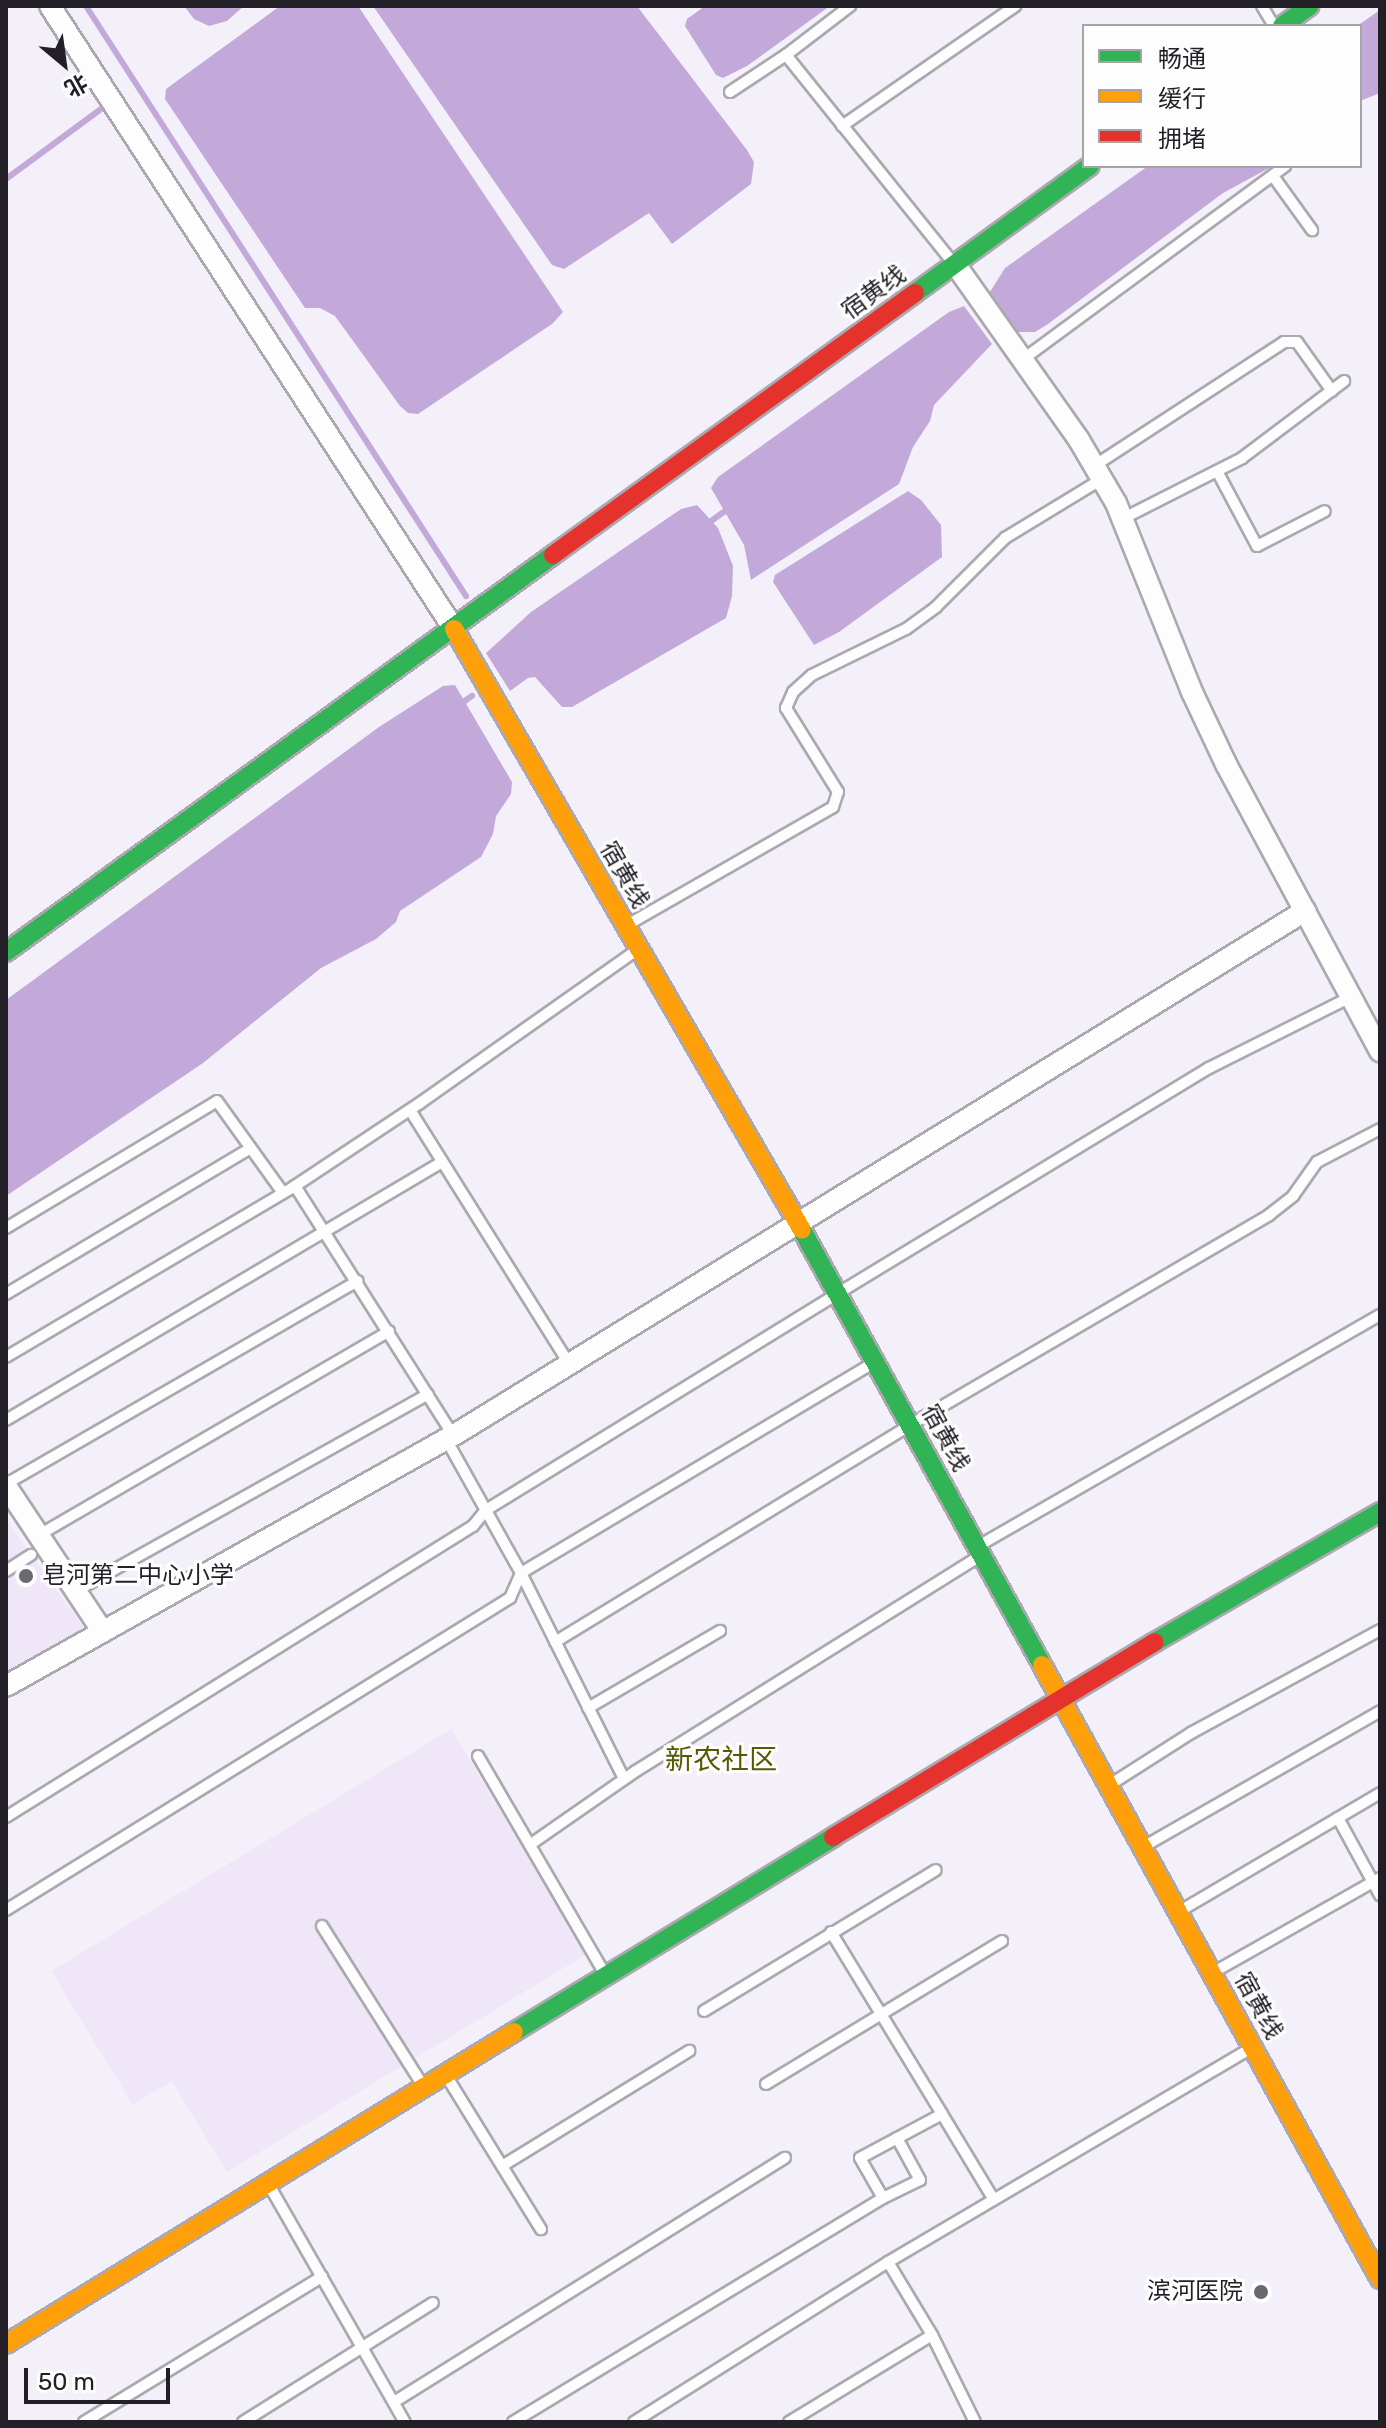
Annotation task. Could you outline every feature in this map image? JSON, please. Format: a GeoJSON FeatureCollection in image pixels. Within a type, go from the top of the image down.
{"type":"FeatureCollection","features":[{"type":"Feature","properties":{"kind":"main road"},"geometry":{"type":"LineString","coordinates":[[1285,24],[1310,6]]}},
{"type":"Feature","properties":{"kind":"main road","name":"宿黄线"},"geometry":{"type":"LineString","coordinates":[[6,952],[1087,168]]}},
{"type":"Feature","properties":{"kind":"main road","name":"宿黄线"},"geometry":{"type":"LineString","coordinates":[[454,629],[798,1222],[1380,2279]]}},
{"type":"Feature","properties":{"kind":"main road"},"geometry":{"type":"LineString","coordinates":[[6,2344],[1061,1697],[1380,1512]]}},
{"type":"Feature","properties":{"kind":"street"},"geometry":{"type":"LineString","coordinates":[[50,6],[454,629]]}},
{"type":"Feature","properties":{"kind":"street"},"geometry":{"type":"LineString","coordinates":[[955,264],[1098,472],[1122,519],[1192,692],[1380,1051]]}},
{"type":"Feature","properties":{"kind":"street"},"geometry":{"type":"LineString","coordinates":[[6,1686],[449,1437],[1305,911]]}},
{"type":"Feature","properties":{"kind":"street"},"geometry":{"type":"LineString","coordinates":[[6,1485],[103,1632]]}},
{"type":"Feature","properties":{"kind":"lane"},"geometry":{"type":"LineString","coordinates":[[730,92],[786,55],[850,6]]}},
{"type":"Feature","properties":{"kind":"lane"},"geometry":{"type":"LineString","coordinates":[[842,126],[1015,6]]}},
{"type":"Feature","properties":{"kind":"lane"},"geometry":{"type":"LineString","coordinates":[[1262,6],[1273,24]]}},
{"type":"Feature","properties":{"kind":"lane"},"geometry":{"type":"LineString","coordinates":[[786,55],[955,264]]}},
{"type":"Feature","properties":{"kind":"lane"},"geometry":{"type":"LineString","coordinates":[[1022,360],[1283,168]]}},
{"type":"Feature","properties":{"kind":"lane"},"geometry":{"type":"LineString","coordinates":[[1273,176],[1312,230]]}},
{"type":"Feature","properties":{"kind":"lane"},"geometry":{"type":"LineString","coordinates":[[626,926],[833,807],[838,792],[786,708],[793,692],[812,675],[906,629],[936,607],[1005,538],[1284,342],[1297,342],[1332,391]]}},
{"type":"Feature","properties":{"kind":"lane"},"geometry":{"type":"LineString","coordinates":[[1122,519],[1242,458],[1344,381]]}},
{"type":"Feature","properties":{"kind":"lane"},"geometry":{"type":"LineString","coordinates":[[1217,471],[1257,546],[1325,511]]}},
{"type":"Feature","properties":{"kind":"lane"},"geometry":{"type":"LineString","coordinates":[[6,1357],[295,1186],[410,1110],[639,949]]}},
{"type":"Feature","properties":{"kind":"lane"},"geometry":{"type":"LineString","coordinates":[[6,1817],[473,1526],[486,1510],[837,1294],[1209,1068],[1351,997]]}},
{"type":"Feature","properties":{"kind":"lane"},"geometry":{"type":"LineString","coordinates":[[6,1228],[217,1101],[283,1193]]}},
{"type":"Feature","properties":{"kind":"lane"},"geometry":{"type":"LineString","coordinates":[[410,1110],[569,1363]]}},
{"type":"Feature","properties":{"kind":"lane"},"geometry":{"type":"LineString","coordinates":[[555,1642],[910,1425],[1269,1215],[1293,1196],[1317,1162],[1380,1129]]}},
{"type":"Feature","properties":{"kind":"lane"},"geometry":{"type":"LineString","coordinates":[[6,1294],[251,1148]]}},
{"type":"Feature","properties":{"kind":"lane"},"geometry":{"type":"LineString","coordinates":[[6,1420],[442,1162]]}},
{"type":"Feature","properties":{"kind":"lane"},"geometry":{"type":"LineString","coordinates":[[295,1186],[428,1394],[624,1779]]}},
{"type":"Feature","properties":{"kind":"lane"},"geometry":{"type":"LineString","coordinates":[[6,1485],[358,1281]]}},
{"type":"Feature","properties":{"kind":"lane"},"geometry":{"type":"LineString","coordinates":[[531,1844],[624,1779],[980,1551],[1380,1315]]}},
{"type":"Feature","properties":{"kind":"lane"},"geometry":{"type":"LineString","coordinates":[[39,1535],[389,1331]]}},
{"type":"Feature","properties":{"kind":"lane"},"geometry":{"type":"LineString","coordinates":[[6,1910],[510,1598],[521,1573],[875,1361]]}},
{"type":"Feature","properties":{"kind":"lane"},"geometry":{"type":"LineString","coordinates":[[76,1591],[428,1394]]}},
{"type":"Feature","properties":{"kind":"lane"},"geometry":{"type":"LineString","coordinates":[[6,1571],[31,1555]]}},
{"type":"Feature","properties":{"kind":"lane"},"geometry":{"type":"LineString","coordinates":[[1109,1785],[1191,1733],[1380,1630]]}},
{"type":"Feature","properties":{"kind":"lane"},"geometry":{"type":"LineString","coordinates":[[588,1708],[720,1631]]}},
{"type":"Feature","properties":{"kind":"lane"},"geometry":{"type":"LineString","coordinates":[[1143,1847],[1380,1711]]}},
{"type":"Feature","properties":{"kind":"lane"},"geometry":{"type":"LineString","coordinates":[[478,1756],[606,1976]]}},
{"type":"Feature","properties":{"kind":"lane"},"geometry":{"type":"LineString","coordinates":[[1179,1912],[1380,1793]]}},
{"type":"Feature","properties":{"kind":"lane"},"geometry":{"type":"LineString","coordinates":[[1338,1818],[1376,1880],[1380,1895]]}},
{"type":"Feature","properties":{"kind":"lane"},"geometry":{"type":"LineString","coordinates":[[704,2011],[936,1870]]}},
{"type":"Feature","properties":{"kind":"lane"},"geometry":{"type":"LineString","coordinates":[[1212,1973],[1376,1880]]}},
{"type":"Feature","properties":{"kind":"lane"},"geometry":{"type":"LineString","coordinates":[[322,1926],[424,2088]]}},
{"type":"Feature","properties":{"kind":"lane"},"geometry":{"type":"LineString","coordinates":[[831,1932],[994,2200]]}},
{"type":"Feature","properties":{"kind":"lane"},"geometry":{"type":"LineString","coordinates":[[766,2084],[1002,1941]]}},
{"type":"Feature","properties":{"kind":"lane"},"geometry":{"type":"LineString","coordinates":[[634,2422],[888,2262],[1253,2047]]}},
{"type":"Feature","properties":{"kind":"lane"},"geometry":{"type":"LineString","coordinates":[[502,2166],[689,2051]]}},
{"type":"Feature","properties":{"kind":"lane"},"geometry":{"type":"LineString","coordinates":[[445,2075],[541,2229]]}},
{"type":"Feature","properties":{"kind":"lane"},"geometry":{"type":"LineString","coordinates":[[883,2198],[860,2158],[942,2114]]}},
{"type":"Feature","properties":{"kind":"lane"},"geometry":{"type":"LineString","coordinates":[[513,2422],[883,2198],[920,2180],[897,2138]]}},
{"type":"Feature","properties":{"kind":"lane"},"geometry":{"type":"LineString","coordinates":[[394,2402],[785,2158]]}},
{"type":"Feature","properties":{"kind":"lane"},"geometry":{"type":"LineString","coordinates":[[268,2183],[405,2422]]}},
{"type":"Feature","properties":{"kind":"lane"},"geometry":{"type":"LineString","coordinates":[[888,2262],[932,2335],[975,2422]]}},
{"type":"Feature","properties":{"kind":"lane"},"geometry":{"type":"LineString","coordinates":[[84,2422],[322,2277]]}},
{"type":"Feature","properties":{"kind":"lane"},"geometry":{"type":"LineString","coordinates":[[243,2422],[433,2303]]}},
{"type":"Feature","properties":{"kind":"lane"},"geometry":{"type":"LineString","coordinates":[[789,2422],[932,2335]]}},
{"type":"Feature","properties":{"kind":"shaded area"},"geometry":{"type":"Polygon","coordinates":[[[184,6],[244,6],[227,21],[209,26],[194,19],[184,6]]]}},
{"type":"Feature","properties":{"kind":"shaded area"},"geometry":{"type":"Polygon","coordinates":[[[280,6],[358,6],[563,312],[552,324],[418,414],[408,413],[400,406],[335,316],[320,308],[305,308],[165,99],[166,89],[280,6]]]}},
{"type":"Feature","properties":{"kind":"shaded area"},"geometry":{"type":"Polygon","coordinates":[[[373,6],[637,6],[747,150],[754,162],[751,184],[672,244],[649,213],[564,269],[552,265],[373,6]]]}},
{"type":"Feature","properties":{"kind":"shaded area"},"geometry":{"type":"Polygon","coordinates":[[[705,6],[830,6],[747,66],[723,78],[716,75],[685,26],[687,19],[705,6]]]}},
{"type":"Feature","properties":{"kind":"shaded area"},"geometry":{"type":"Polygon","coordinates":[[[1380,10],[1380,93],[1362,100],[1362,24],[1380,10]]]}},
{"type":"Feature","properties":{"kind":"shaded area"},"geometry":{"type":"Polygon","coordinates":[[[1145,168],[1269,168],[1223,193],[1035,332],[1013,332],[988,295],[1005,268],[1145,168]]]}},
{"type":"Feature","properties":{"kind":"shaded area"},"geometry":{"type":"Polygon","coordinates":[[[964,306],[992,344],[934,405],[930,421],[913,447],[899,484],[751,580],[744,545],[711,488],[718,477],[949,312],[964,306]]]}},
{"type":"Feature","properties":{"kind":"shaded area"},"geometry":{"type":"Polygon","coordinates":[[[908,491],[921,500],[941,525],[942,557],[839,632],[814,645],[773,582],[775,575],[908,491]]]}},
{"type":"Feature","properties":{"kind":"shaded area"},"geometry":{"type":"Polygon","coordinates":[[[697,505],[718,528],[733,566],[732,596],[726,618],[572,707],[562,707],[535,677],[528,678],[510,691],[486,653],[531,612],[681,509],[697,505]]]}},
{"type":"Feature","properties":{"kind":"shaded area"},"geometry":{"type":"Polygon","coordinates":[[[455,685],[512,782],[511,794],[496,816],[493,834],[481,857],[400,911],[396,922],[376,939],[321,968],[203,1063],[6,1196],[6,1000],[379,727],[443,686],[455,685]]]}},
{"type":"Feature","properties":{"kind":"shaded area","name":"皂河第二中心小学"},"geometry":{"type":"Polygon","coordinates":[[[6,1519],[87,1632],[6,1678],[6,1519]]]}},
{"type":"Feature","properties":{"kind":"shaded area"},"geometry":{"type":"Polygon","coordinates":[[[451,1729],[587,1954],[227,2172],[172,2081],[133,2105],[51,1971],[451,1729]]]}},
{"type":"Feature","properties":{"kind":"waterway"},"geometry":{"type":"LineString","coordinates":[[86,6],[466,596]]}},
{"type":"Feature","properties":{"kind":"waterway"},"geometry":{"type":"LineString","coordinates":[[6,179],[101,109]]}},
{"type":"Feature","properties":{"kind":"waterway"},"geometry":{"type":"LineString","coordinates":[[707,524],[730,507]]}},
{"type":"Feature","properties":{"kind":"waterway"},"geometry":{"type":"LineString","coordinates":[[459,705],[472,696]]}},
{"type":"Feature","properties":{"kind":"traffic: fast"},"geometry":{"type":"LineString","coordinates":[[1285,24],[1310,6]]}},
{"type":"Feature","properties":{"kind":"traffic: fast"},"geometry":{"type":"LineString","coordinates":[[915,293],[1087,168]]}},
{"type":"Feature","properties":{"kind":"traffic: fast"},"geometry":{"type":"LineString","coordinates":[[6,952],[553,555]]}},
{"type":"Feature","properties":{"kind":"traffic: fast"},"geometry":{"type":"LineString","coordinates":[[802,1230],[1042,1665]]}},
{"type":"Feature","properties":{"kind":"traffic: fast"},"geometry":{"type":"LineString","coordinates":[[1155,1642],[1380,1512]]}},
{"type":"Feature","properties":{"kind":"traffic: fast"},"geometry":{"type":"LineString","coordinates":[[514,2032],[833,1837]]}},
{"type":"Feature","properties":{"kind":"traffic: slow"},"geometry":{"type":"LineString","coordinates":[[454,629],[802,1230]]}},
{"type":"Feature","properties":{"kind":"traffic: slow"},"geometry":{"type":"LineString","coordinates":[[1042,1665],[1380,2279]]}},
{"type":"Feature","properties":{"kind":"traffic: slow"},"geometry":{"type":"LineString","coordinates":[[6,2344],[514,2032]]}},
{"type":"Feature","properties":{"kind":"traffic: jam"},"geometry":{"type":"LineString","coordinates":[[553,555],[915,293]]}},
{"type":"Feature","properties":{"kind":"traffic: jam"},"geometry":{"type":"LineString","coordinates":[[833,1837],[1155,1642]]}},
{"type":"Feature","properties":{"kind":"place","name":"皂河第二中心小学"},"geometry":{"type":"Point","coordinates":[26,1576]}},
{"type":"Feature","properties":{"kind":"place","name":"滨河医院"},"geometry":{"type":"Point","coordinates":[1261,2292]}},
{"type":"Feature","properties":{"kind":"district","name":"新农社区"},"geometry":{"type":"Point","coordinates":[721,1760]}}]}
